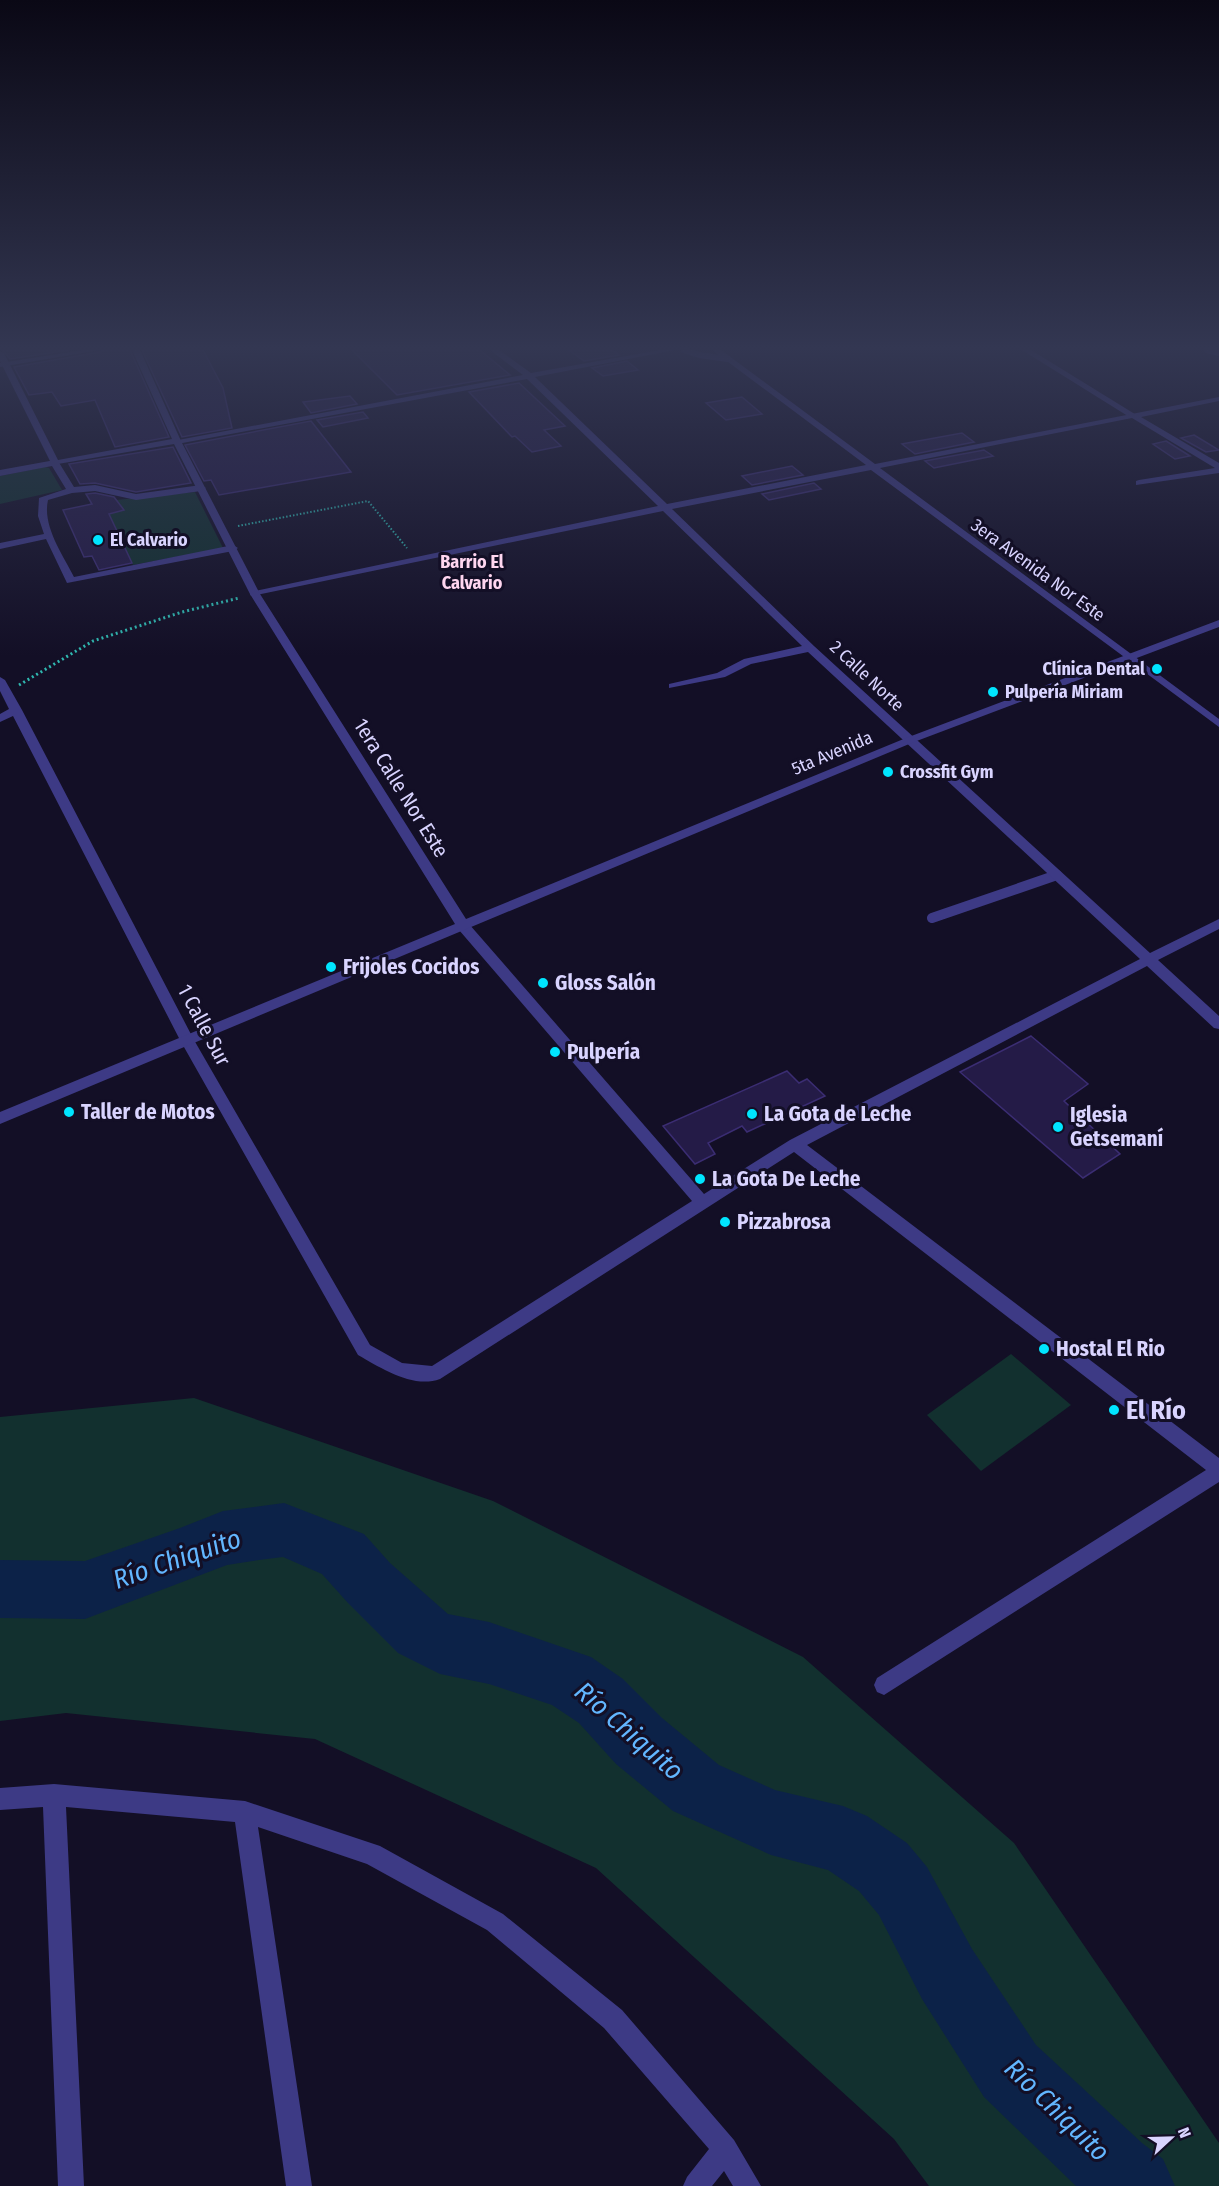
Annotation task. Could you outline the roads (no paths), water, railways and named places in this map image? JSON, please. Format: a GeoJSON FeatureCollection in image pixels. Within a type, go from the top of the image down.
{"type":"FeatureCollection","features":[{"type":"Feature","properties":{"kind":"street"},"geometry":{"type":"LineString","coordinates":[[49,452],[71,490]]}},
{"type":"Feature","properties":{"kind":"street"},"geometry":{"type":"LineString","coordinates":[[0,473],[116,452]]}},
{"type":"Feature","properties":{"kind":"street","name":"1era Calle Nor Este"},"geometry":{"type":"LineString","coordinates":[[183,452],[255,594],[464,927],[702,1202]]}},
{"type":"Feature","properties":{"kind":"street","name":"2 Calle Norte"},"geometry":{"type":"LineString","coordinates":[[609,452],[810,648],[1219,1024]]}},
{"type":"Feature","properties":{"kind":"street","name":"3era Avenida Nor Este"},"geometry":{"type":"LineString","coordinates":[[851,452],[1219,724]]}},
{"type":"Feature","properties":{"kind":"street"},"geometry":{"type":"LineString","coordinates":[[255,594],[667,507],[944,452]]}},
{"type":"Feature","properties":{"kind":"street"},"geometry":{"type":"LineString","coordinates":[[1192,452],[1219,469]]}},
{"type":"Feature","properties":{"kind":"street"},"geometry":{"type":"LineString","coordinates":[[1139,483],[1219,469]]}},
{"type":"Feature","properties":{"kind":"street"},"geometry":{"type":"LineString","coordinates":[[201,488],[136,497],[95,488],[71,490],[44,498],[41,504],[45,526],[71,581],[232,548]]}},
{"type":"Feature","properties":{"kind":"street"},"geometry":{"type":"LineString","coordinates":[[0,546],[50,535]]}},
{"type":"Feature","properties":{"kind":"street","name":"5ta Avenida"},"geometry":{"type":"LineString","coordinates":[[0,1118],[910,740],[1219,624]]}},
{"type":"Feature","properties":{"kind":"street"},"geometry":{"type":"LineString","coordinates":[[673,686],[727,672],[748,661],[810,648]]}},
{"type":"Feature","properties":{"kind":"street","name":"1 Calle Sur"},"geometry":{"type":"LineString","coordinates":[[0,680],[187,1040],[364,1350],[399,1370],[434,1374],[702,1202]]}},
{"type":"Feature","properties":{"kind":"street"},"geometry":{"type":"LineString","coordinates":[[0,719],[16,710]]}},
{"type":"Feature","properties":{"kind":"street"},"geometry":{"type":"LineString","coordinates":[[702,1202],[795,1144],[1219,923]]}},
{"type":"Feature","properties":{"kind":"street"},"geometry":{"type":"LineString","coordinates":[[795,1144],[1219,1470],[884,1685]]}},
{"type":"Feature","properties":{"kind":"street"},"geometry":{"type":"LineString","coordinates":[[54,1795],[71,2186]]}},
{"type":"Feature","properties":{"kind":"street"},"geometry":{"type":"LineString","coordinates":[[0,1799],[54,1795],[245,1812],[372,1854],[495,1922],[613,2019],[725,2149],[748,2186]]}},
{"type":"Feature","properties":{"kind":"street"},"geometry":{"type":"LineString","coordinates":[[245,1812],[299,2186]]}},
{"type":"Feature","properties":{"kind":"street"},"geometry":{"type":"LineString","coordinates":[[696,2186],[725,2149]]}},
{"type":"Feature","properties":{"kind":"lane"},"geometry":{"type":"LineString","coordinates":[[932,918],[1057,875]]}},
{"type":"Feature","properties":{"kind":"waterway","name":"Río Chiquito"},"geometry":{"type":"LineString","coordinates":[[0,1589],[85,1590],[189,1553],[223,1538],[284,1530],[343,1554],[369,1583],[420,1632],[440,1643],[489,1653],[569,1679],[601,1701],[639,1741],[696,1788],[771,1822],[843,1840],[883,1867],[903,1891],[947,1974],[1010,2071],[1115,2170],[1136,2186]]}},
{"type":"Feature","properties":{"kind":"place","name":"El Calvario"},"geometry":{"type":"Point","coordinates":[98,540]}},
{"type":"Feature","properties":{"kind":"place","name":"Clínica Dental"},"geometry":{"type":"Point","coordinates":[1157,669]}},
{"type":"Feature","properties":{"kind":"place","name":"Pulpería Miriam"},"geometry":{"type":"Point","coordinates":[993,692]}},
{"type":"Feature","properties":{"kind":"place","name":"Crossfit Gym"},"geometry":{"type":"Point","coordinates":[888,772]}},
{"type":"Feature","properties":{"kind":"place","name":"Frijoles Cocidos"},"geometry":{"type":"Point","coordinates":[331,967]}},
{"type":"Feature","properties":{"kind":"place","name":"Gloss Salón"},"geometry":{"type":"Point","coordinates":[543,983]}},
{"type":"Feature","properties":{"kind":"place","name":"Pulpería"},"geometry":{"type":"Point","coordinates":[555,1052]}},
{"type":"Feature","properties":{"kind":"place","name":"Taller de Motos"},"geometry":{"type":"Point","coordinates":[69,1112]}},
{"type":"Feature","properties":{"kind":"place","name":"La Gota de Leche"},"geometry":{"type":"Point","coordinates":[752,1114]}},
{"type":"Feature","properties":{"kind":"place","name":"Iglesia Getsemaní"},"geometry":{"type":"Point","coordinates":[1058,1127]}},
{"type":"Feature","properties":{"kind":"place","name":"La Gota De Leche"},"geometry":{"type":"Point","coordinates":[700,1179]}},
{"type":"Feature","properties":{"kind":"place","name":"Pizzabrosa"},"geometry":{"type":"Point","coordinates":[725,1222]}},
{"type":"Feature","properties":{"kind":"place","name":"Hostal El Rio"},"geometry":{"type":"Point","coordinates":[1044,1349]}},
{"type":"Feature","properties":{"kind":"place","name":"El Río"},"geometry":{"type":"Point","coordinates":[1114,1410]}},
{"type":"Feature","properties":{"kind":"district","name":"Barrio El Calvario"},"geometry":{"type":"Point","coordinates":[472,572]}}]}
